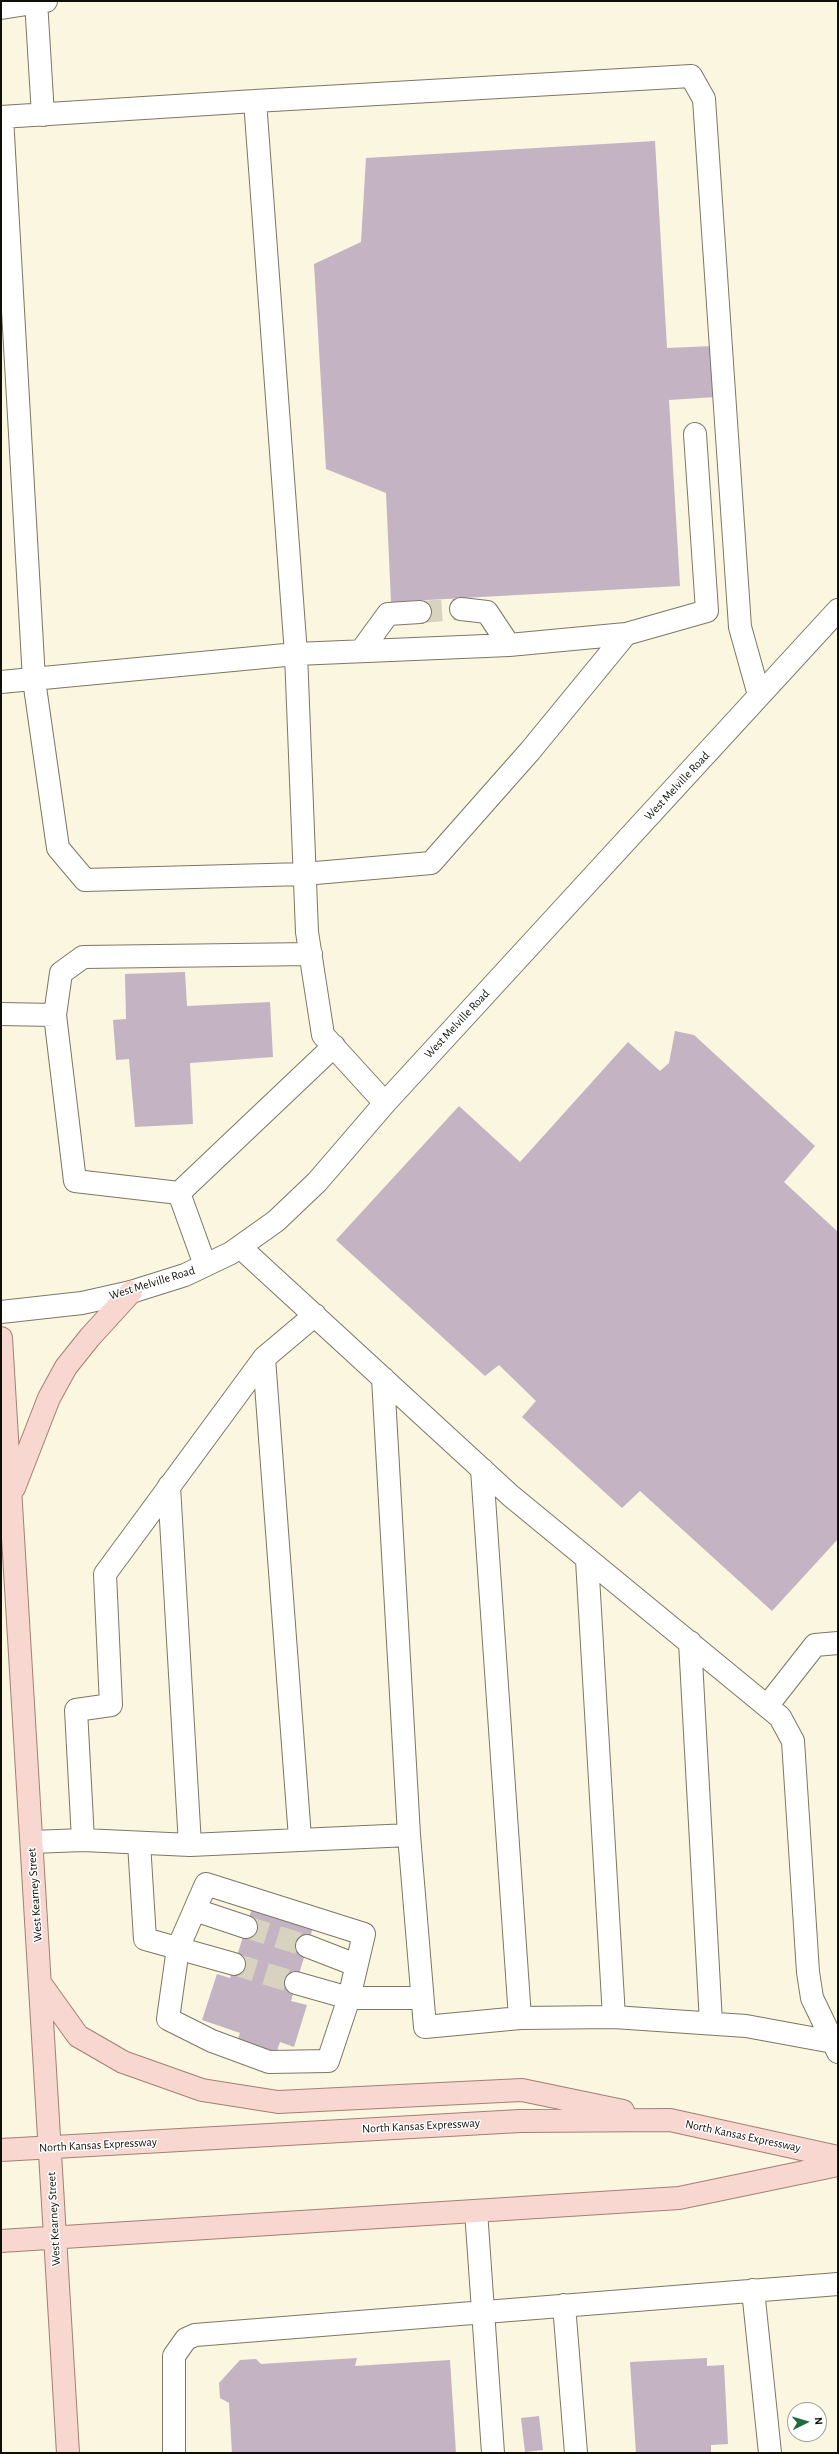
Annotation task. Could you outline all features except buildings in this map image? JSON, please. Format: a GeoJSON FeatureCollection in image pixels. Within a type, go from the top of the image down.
{"type":"FeatureCollection","features":[{"type":"Feature","properties":{"kind":"main road"},"geometry":{"type":"LineString","coordinates":[[10,1500],[37,1426],[66,1367],[90,1337],[131,1292]]}},
{"type":"Feature","properties":{"kind":"main road","name":"West Kearney Street"},"geometry":{"type":"LineString","coordinates":[[1,1338],[68,2453]]}},
{"type":"Feature","properties":{"kind":"main road"},"geometry":{"type":"LineString","coordinates":[[40,1983],[78,2036],[123,2062],[202,2090],[278,2102],[522,2090],[670,2120]]}},
{"type":"Feature","properties":{"kind":"main road","name":"North Kansas Expressway"},"geometry":{"type":"LineString","coordinates":[[1,2150],[520,2121],[670,2120],[838,2157]]}},
{"type":"Feature","properties":{"kind":"main road","name":"North Kansas Expressway"},"geometry":{"type":"LineString","coordinates":[[1,2241],[679,2198],[838,2165]]}},
{"type":"Feature","properties":{"kind":"street"},"geometry":{"type":"LineString","coordinates":[[1,8],[39,1],[43,115]]}},
{"type":"Feature","properties":{"kind":"street"},"geometry":{"type":"LineString","coordinates":[[626,634],[530,751],[431,863],[304,874],[85,880],[58,848],[34,680],[2,117],[691,76],[704,99],[740,627],[759,695]]}},
{"type":"Feature","properties":{"kind":"street"},"geometry":{"type":"LineString","coordinates":[[254,101],[296,654],[307,932],[323,1035],[385,1102]]}},
{"type":"Feature","properties":{"kind":"street"},"geometry":{"type":"LineString","coordinates":[[1,682],[296,654],[509,645],[626,634],[707,611],[695,434]]}},
{"type":"Feature","properties":{"kind":"street"},"geometry":{"type":"LineString","coordinates":[[461,609],[487,612],[509,645]]}},
{"type":"Feature","properties":{"kind":"street","name":"West Melville Road"},"geometry":{"type":"LineString","coordinates":[[1,1312],[82,1303],[131,1292],[185,1275],[240,1247],[276,1221],[317,1182],[385,1102],[838,610]]}},
{"type":"Feature","properties":{"kind":"street"},"geometry":{"type":"LineString","coordinates":[[361,651],[388,614],[420,612]]}},
{"type":"Feature","properties":{"kind":"street"},"geometry":{"type":"LineString","coordinates":[[179,1193],[75,1181],[55,1015],[61,973],[83,957],[311,954]]}},
{"type":"Feature","properties":{"kind":"street"},"geometry":{"type":"LineString","coordinates":[[1,1014],[55,1015]]}},
{"type":"Feature","properties":{"kind":"street"},"geometry":{"type":"LineString","coordinates":[[179,1193],[334,1046]]}},
{"type":"Feature","properties":{"kind":"street"},"geometry":{"type":"LineString","coordinates":[[179,1193],[205,1265]]}},
{"type":"Feature","properties":{"kind":"street"},"geometry":{"type":"LineString","coordinates":[[240,1247],[482,1468],[588,1560],[780,1717],[793,1741],[808,1972],[812,1998],[835,2047]]}},
{"type":"Feature","properties":{"kind":"street"},"geometry":{"type":"LineString","coordinates":[[82,1840],[76,1710],[111,1706],[105,1574],[264,1358],[315,1315]]}},
{"type":"Feature","properties":{"kind":"street"},"geometry":{"type":"LineString","coordinates":[[264,1358],[300,1838]]}},
{"type":"Feature","properties":{"kind":"street"},"geometry":{"type":"LineString","coordinates":[[383,1378],[409,1835],[425,2027],[520,2018],[614,2017],[746,2026],[835,2047]]}},
{"type":"Feature","properties":{"kind":"street"},"geometry":{"type":"LineString","coordinates":[[482,1468],[520,2018]]}},
{"type":"Feature","properties":{"kind":"street"},"geometry":{"type":"LineString","coordinates":[[169,1486],[190,1845]]}},
{"type":"Feature","properties":{"kind":"street"},"geometry":{"type":"LineString","coordinates":[[588,1560],[614,2017]]}},
{"type":"Feature","properties":{"kind":"street"},"geometry":{"type":"LineString","coordinates":[[690,1642],[711,2023]]}},
{"type":"Feature","properties":{"kind":"street"},"geometry":{"type":"LineString","coordinates":[[767,1706],[815,1645],[838,1643]]}},
{"type":"Feature","properties":{"kind":"street"},"geometry":{"type":"LineString","coordinates":[[32,1842],[82,1840],[190,1845],[300,1838],[409,1835]]}},
{"type":"Feature","properties":{"kind":"street"},"geometry":{"type":"LineString","coordinates":[[139,1843],[145,1939],[234,1964]]}},
{"type":"Feature","properties":{"kind":"street"},"geometry":{"type":"LineString","coordinates":[[206,1884],[364,1934],[349,1998],[328,2061],[269,2062],[212,2041],[168,2019],[178,1948],[195,1910],[206,1884]]}},
{"type":"Feature","properties":{"kind":"street"},"geometry":{"type":"LineString","coordinates":[[195,1910],[246,1927]]}},
{"type":"Feature","properties":{"kind":"street"},"geometry":{"type":"LineString","coordinates":[[307,1946],[356,1965]]}},
{"type":"Feature","properties":{"kind":"street"},"geometry":{"type":"LineString","coordinates":[[296,1983],[349,1998],[422,1998]]}},
{"type":"Feature","properties":{"kind":"street"},"geometry":{"type":"LineString","coordinates":[[476,2211],[493,2453]]}},
{"type":"Feature","properties":{"kind":"street"},"geometry":{"type":"LineString","coordinates":[[174,2453],[174,2356],[186,2339],[205,2333],[838,2284]]}},
{"type":"Feature","properties":{"kind":"street"},"geometry":{"type":"LineString","coordinates":[[754,2290],[770,2453]]}},
{"type":"Feature","properties":{"kind":"street"},"geometry":{"type":"LineString","coordinates":[[564,2305],[576,2453]]}},
{"type":"Feature","properties":{"kind":"tunnel"},"geometry":{"type":"LineString","coordinates":[[420,612],[461,609]]}},
{"type":"Feature","properties":{"kind":"tunnel"},"geometry":{"type":"LineString","coordinates":[[246,1927],[307,1946]]}},
{"type":"Feature","properties":{"kind":"tunnel"},"geometry":{"type":"LineString","coordinates":[[234,1964],[296,1983]]}}]}
